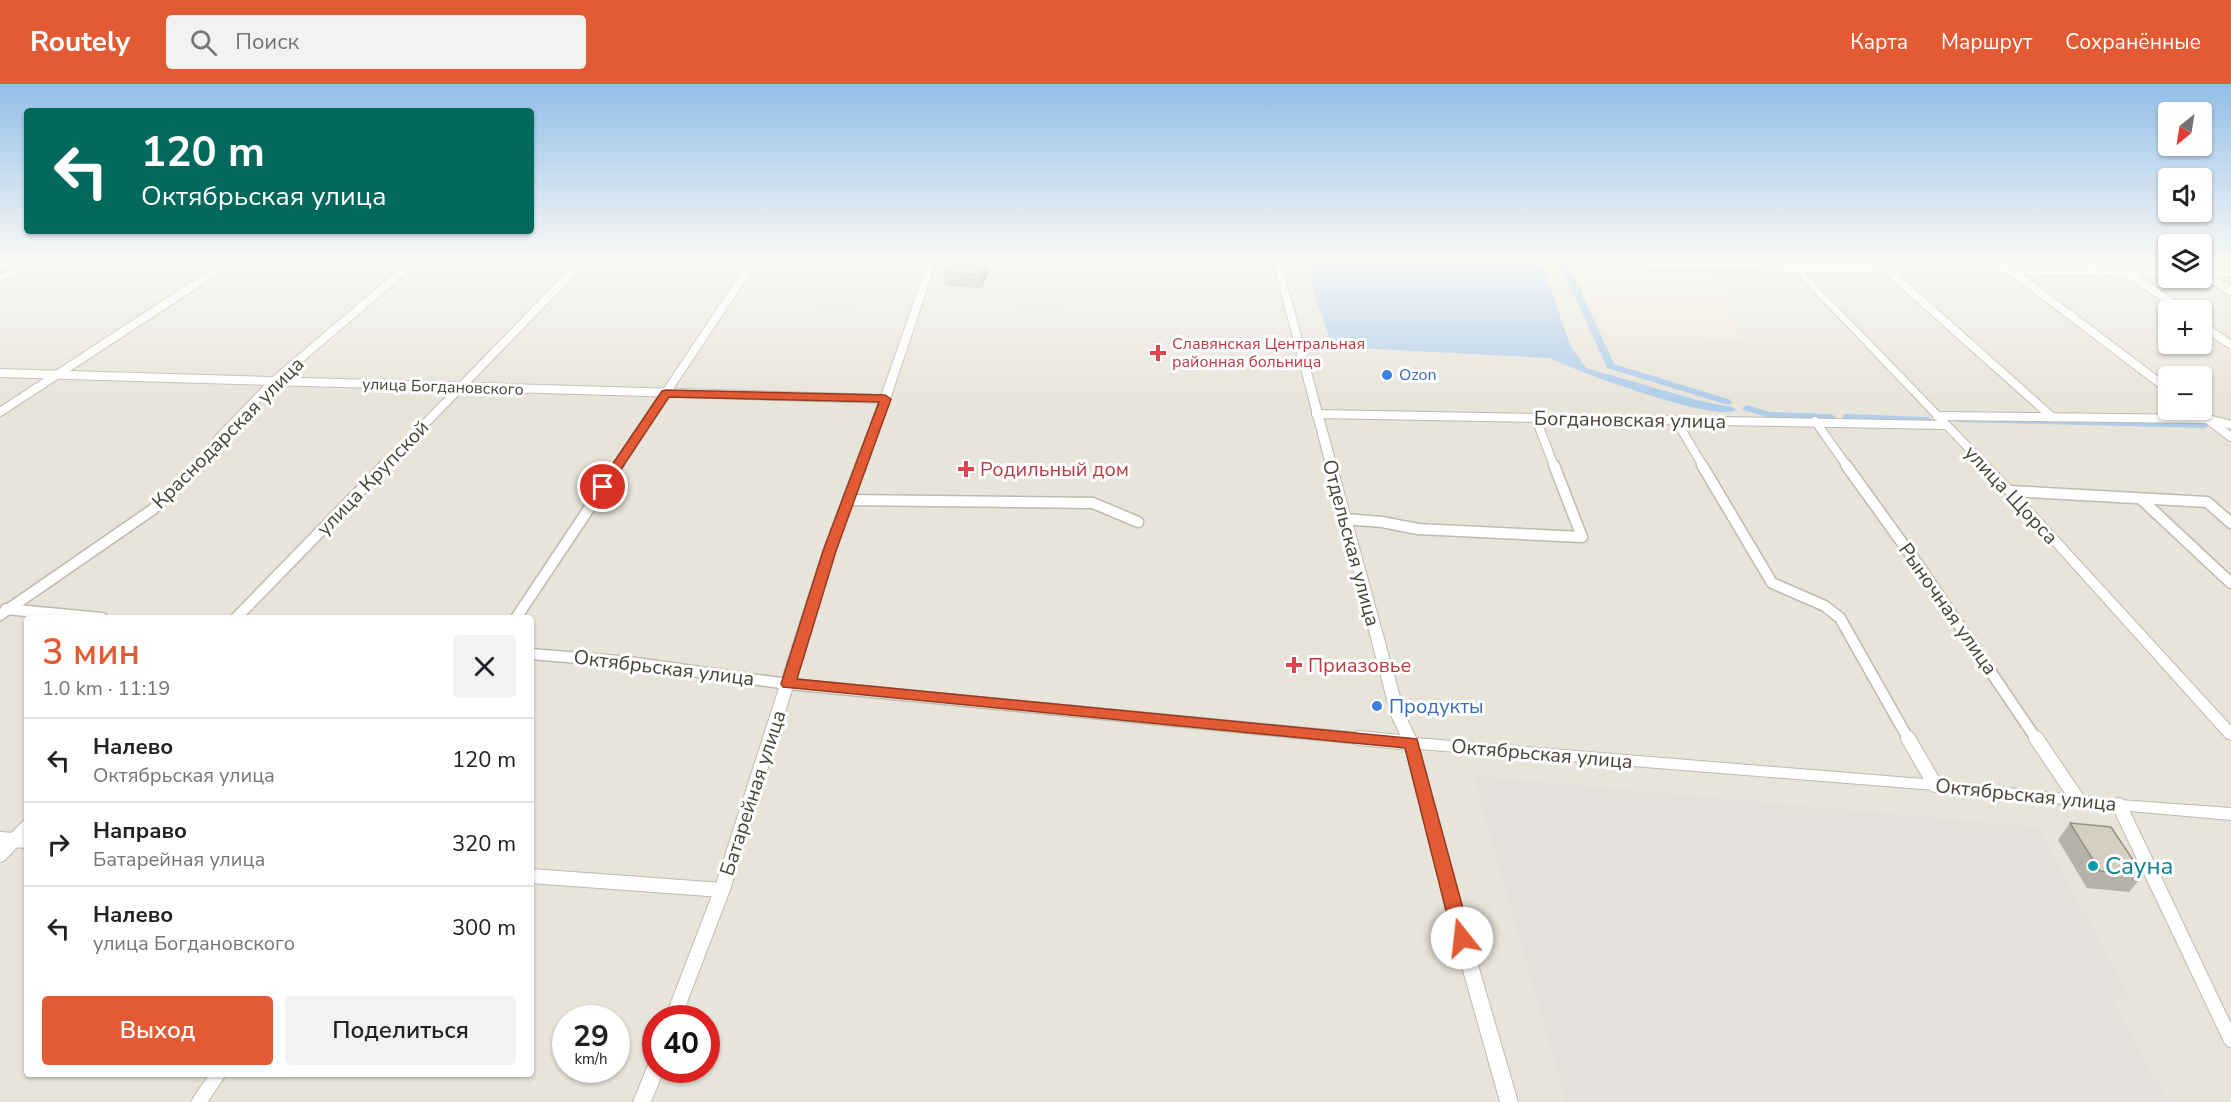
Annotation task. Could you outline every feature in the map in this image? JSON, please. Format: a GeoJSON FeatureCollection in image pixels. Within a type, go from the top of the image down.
{"type":"FeatureCollection","features":[{"type":"Feature","properties":{"kind":"street"},"geometry":{"type":"LineString","coordinates":[[0,412],[162,307]]}},
{"type":"Feature","properties":{"kind":"street","name":"Краснодарская улица"},"geometry":{"type":"LineString","coordinates":[[2,611],[152,510],[202,463],[219,438],[274,381],[361,307]]}},
{"type":"Feature","properties":{"kind":"street","name":"улица Крупской"},"geometry":{"type":"LineString","coordinates":[[239,615],[539,307]]}},
{"type":"Feature","properties":{"kind":"street"},"geometry":{"type":"LineString","coordinates":[[518,615],[723,307]]}},
{"type":"Feature","properties":{"kind":"street","name":"Батарейная улица"},"geometry":{"type":"LineString","coordinates":[[679,1005],[722,890],[829,551],[917,307]]}},
{"type":"Feature","properties":{"kind":"street","name":"Отдельская улица"},"geometry":{"type":"LineString","coordinates":[[1289,307],[1398,715],[1411,743],[1456,917],[1509,1102]]}},
{"type":"Feature","properties":{"kind":"street","name":"улица Щорса"},"geometry":{"type":"LineString","coordinates":[[1833,307],[2010,491],[2231,735]]}},
{"type":"Feature","properties":{"kind":"street"},"geometry":{"type":"LineString","coordinates":[[1928,307],[2052,417]]}},
{"type":"Feature","properties":{"kind":"street"},"geometry":{"type":"LineString","coordinates":[[2059,307],[2158,382]]}},
{"type":"Feature","properties":{"kind":"street"},"geometry":{"type":"LineString","coordinates":[[2212,332],[2231,345]]}},
{"type":"Feature","properties":{"kind":"street","name":"улица Богдановского"},"geometry":{"type":"LineString","coordinates":[[0,373],[885,399]]}},
{"type":"Feature","properties":{"kind":"street","name":"Богдановская улица"},"geometry":{"type":"LineString","coordinates":[[1316,414],[1677,422],[1941,420]]}},
{"type":"Feature","properties":{"kind":"street"},"geometry":{"type":"LineString","coordinates":[[1941,420],[2052,417],[2158,418]]}},
{"type":"Feature","properties":{"kind":"street"},"geometry":{"type":"LineString","coordinates":[[1344,519],[1382,522],[1418,529],[1582,537],[1536,419]]}},
{"type":"Feature","properties":{"kind":"street"},"geometry":{"type":"LineString","coordinates":[[2209,420],[2231,437]]}},
{"type":"Feature","properties":{"kind":"street"},"geometry":{"type":"LineString","coordinates":[[2212,420],[2231,425]]}},
{"type":"Feature","properties":{"kind":"street","name":"Рыночная улица"},"geometry":{"type":"LineString","coordinates":[[1815,421],[1921,569],[2078,800]]}},
{"type":"Feature","properties":{"kind":"street"},"geometry":{"type":"LineString","coordinates":[[1677,422],[1772,583],[1783,590],[1818,601],[1832,609],[1840,618],[1935,785]]}},
{"type":"Feature","properties":{"kind":"street"},"geometry":{"type":"LineString","coordinates":[[2010,491],[2207,502],[2231,523]]}},
{"type":"Feature","properties":{"kind":"street"},"geometry":{"type":"LineString","coordinates":[[2141,499],[2231,583]]}},
{"type":"Feature","properties":{"kind":"street"},"geometry":{"type":"LineString","coordinates":[[848,500],[1093,503],[1138,522]]}},
{"type":"Feature","properties":{"kind":"street"},"geometry":{"type":"LineString","coordinates":[[2,611],[59,615]]}},
{"type":"Feature","properties":{"kind":"street","name":"Октябрьская улица"},"geometry":{"type":"LineString","coordinates":[[534,654],[628,662],[788,684],[1411,743],[1935,785],[2119,805],[2231,814]]}},
{"type":"Feature","properties":{"kind":"street"},"geometry":{"type":"LineString","coordinates":[[2119,805],[2231,1040]]}},
{"type":"Feature","properties":{"kind":"street"},"geometry":{"type":"LineString","coordinates":[[0,839],[21,840]]}},
{"type":"Feature","properties":{"kind":"street"},"geometry":{"type":"LineString","coordinates":[[0,855],[21,840]]}},
{"type":"Feature","properties":{"kind":"street"},"geometry":{"type":"LineString","coordinates":[[534,876],[722,890]]}},
{"type":"Feature","properties":{"kind":"street"},"geometry":{"type":"LineString","coordinates":[[199,1102],[216,1077]]}},
{"type":"Feature","properties":{"kind":"street"},"geometry":{"type":"LineString","coordinates":[[642,1102],[649,1083]]}},
{"type":"Feature","properties":{"kind":"shaded area"},"geometry":{"type":"Polygon","coordinates":[[[0,307],[2158,307],[2158,354],[2212,354],[2212,307],[2231,307],[2231,1102],[0,1102],[0,307]]]}},
{"type":"Feature","properties":{"kind":"shaded area"},"geometry":{"type":"Polygon","coordinates":[[[816,307],[855,307],[849,320],[813,313],[816,307]]]}},
{"type":"Feature","properties":{"kind":"shaded area"},"geometry":{"type":"Polygon","coordinates":[[[1020,307],[1062,307],[1060,317],[1018,316],[1020,307]]]}},
{"type":"Feature","properties":{"kind":"shaded area"},"geometry":{"type":"Polygon","coordinates":[[[1593,307],[1722,307],[1746,340],[1608,335],[1593,307]]]}},
{"type":"Feature","properties":{"kind":"shaded area"},"geometry":{"type":"Polygon","coordinates":[[[1473,776],[2038,827],[2131,1000],[2112,1000],[2168,1102],[1566,1102],[1473,776]]]}},
{"type":"Feature","properties":{"kind":"water"},"geometry":{"type":"Polygon","coordinates":[[[1319,307],[1557,307],[1570,345],[1586,368],[1700,401],[1732,407],[1736,410],[1723,412],[1675,403],[1615,384],[1550,358],[1337,347],[1331,343],[1319,307]]]}},
{"type":"Feature","properties":{"kind":"building"},"geometry":{"type":"Polygon","coordinates":[[[2070,823],[2111,827],[2143,875],[2100,871],[2070,823]]]}},
{"type":"Feature","properties":{"kind":"waterway"},"geometry":{"type":"LineString","coordinates":[[1583,307],[1610,366],[1728,402]]}},
{"type":"Feature","properties":{"kind":"waterway"},"geometry":{"type":"LineString","coordinates":[[1747,408],[1769,415],[1831,417]]}},
{"type":"Feature","properties":{"kind":"waterway"},"geometry":{"type":"LineString","coordinates":[[1846,417],[1928,420]]}},
{"type":"Feature","properties":{"kind":"waterway"},"geometry":{"type":"LineString","coordinates":[[1960,420],[2205,425]]}},
{"type":"Feature","properties":{"kind":"place","name":"Славянская Центральная районная больница"},"geometry":{"type":"Point","coordinates":[1158,353]}},
{"type":"Feature","properties":{"kind":"place","name":"Ozon"},"geometry":{"type":"Point","coordinates":[1387,375]}},
{"type":"Feature","properties":{"kind":"place","name":"Родильный дом"},"geometry":{"type":"Point","coordinates":[966,469]}},
{"type":"Feature","properties":{"kind":"place","name":"Приазовье"},"geometry":{"type":"Point","coordinates":[1294,665]}},
{"type":"Feature","properties":{"kind":"place","name":"Продукты"},"geometry":{"type":"Point","coordinates":[1377,706]}},
{"type":"Feature","properties":{"kind":"place","name":"Сауна"},"geometry":{"type":"Point","coordinates":[2093,866]}},
{"type":"Feature","properties":{"kind":"route"},"geometry":{"type":"LineString","coordinates":[[603,487],[666,393],[885,399],[829,551],[788,684],[1411,743],[1462,938]]}}]}
